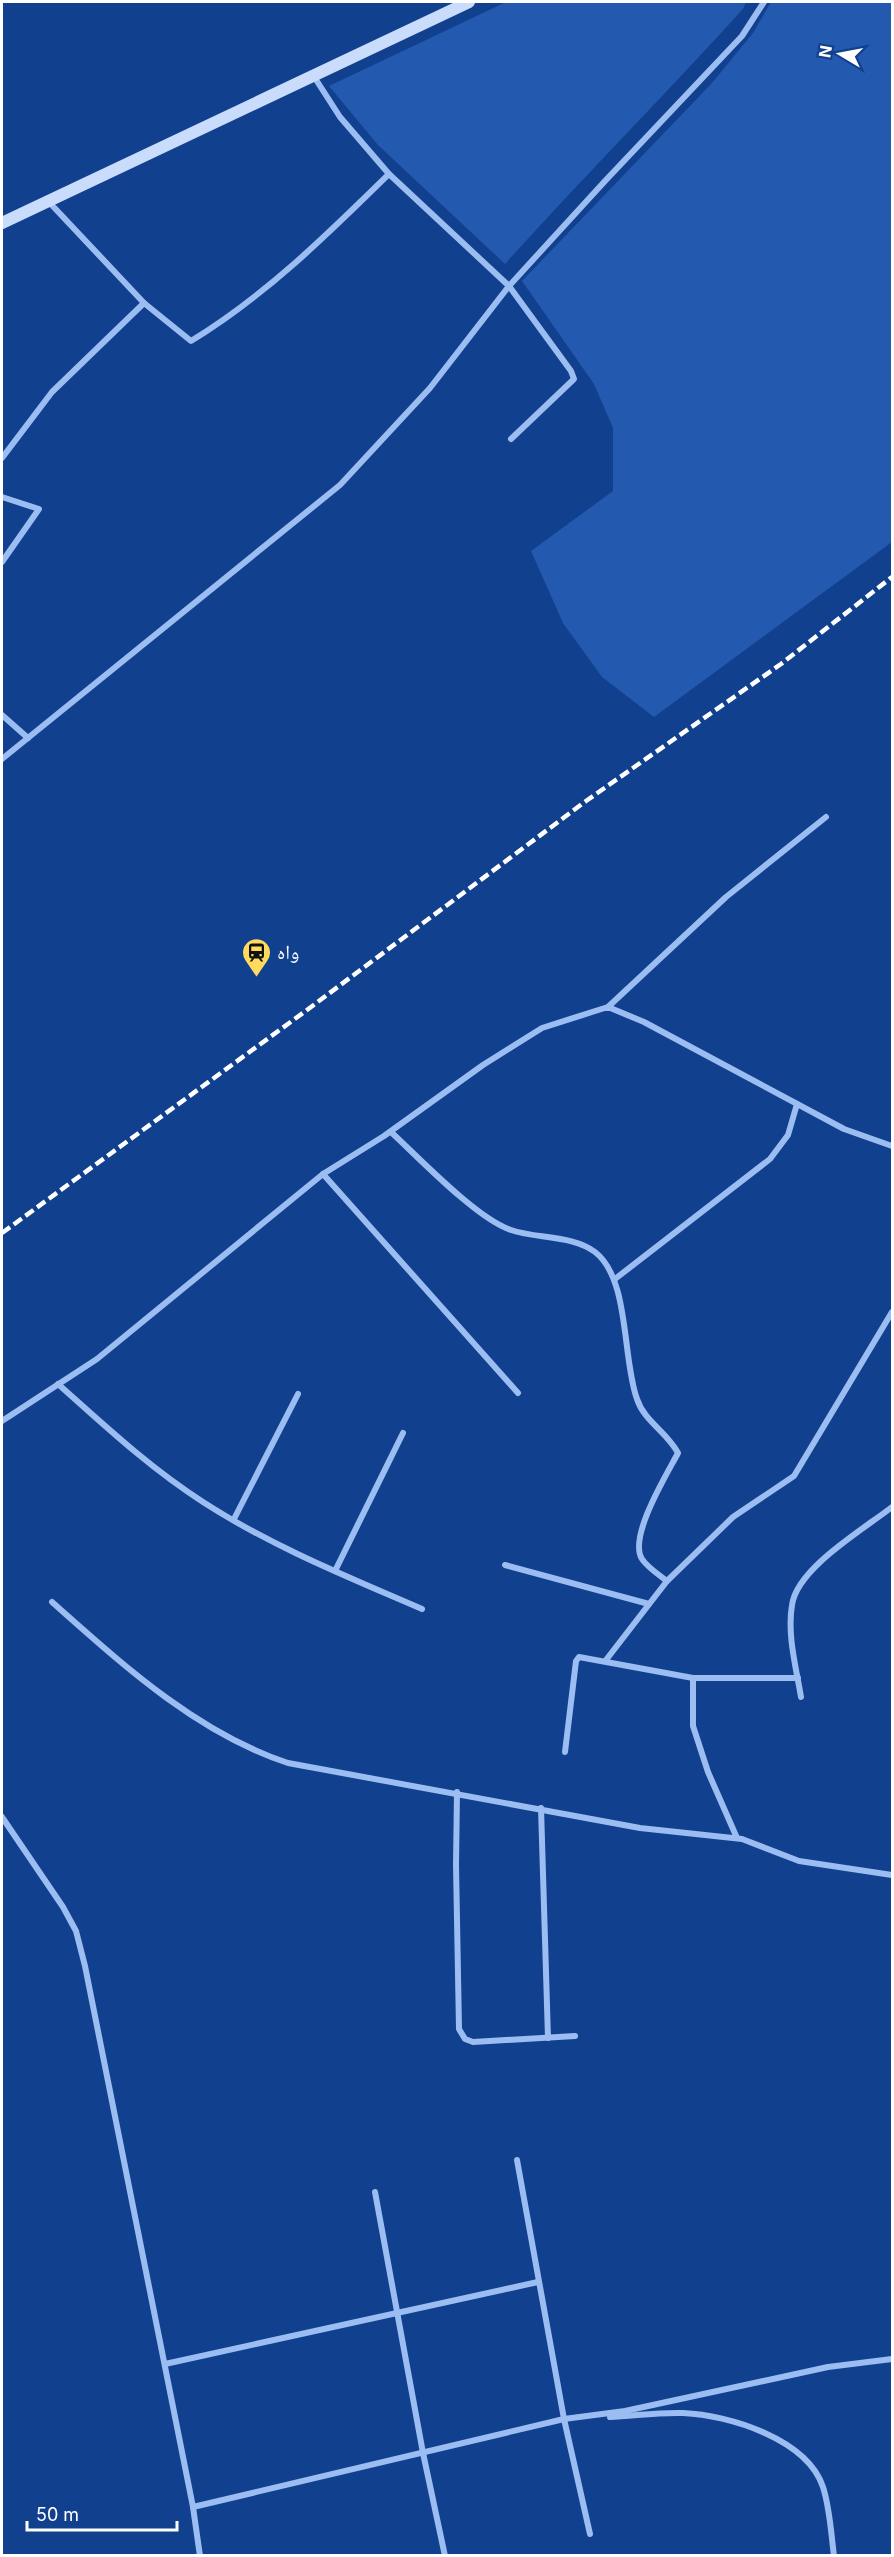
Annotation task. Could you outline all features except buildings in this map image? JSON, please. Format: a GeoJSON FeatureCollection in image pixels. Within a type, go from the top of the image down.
{"type":"FeatureCollection","features":[{"type":"Feature","properties":{"kind":"main road"},"geometry":{"type":"LineString","coordinates":[[2,223],[469,2]]}},
{"type":"Feature","properties":{"kind":"street"},"geometry":{"type":"LineString","coordinates":[[2,759],[340,485],[430,388],[509,286],[742,36],[764,2]]}},
{"type":"Feature","properties":{"kind":"street"},"geometry":{"type":"LineString","coordinates":[[313,74],[340,117],[389,174],[509,286],[572,371],[574,379],[511,439]]}},
{"type":"Feature","properties":{"kind":"street"},"geometry":{"type":"LineString","coordinates":[[48,201],[144,303],[191,341],[210,329],[311,251],[389,174]]}},
{"type":"Feature","properties":{"kind":"street"},"geometry":{"type":"LineString","coordinates":[[2,458],[52,392],[144,303]]}},
{"type":"Feature","properties":{"kind":"street"},"geometry":{"type":"LineString","coordinates":[[2,497],[39,508],[2,562]]}},
{"type":"Feature","properties":{"kind":"street"},"geometry":{"type":"LineString","coordinates":[[2,715],[28,738]]}},
{"type":"Feature","properties":{"kind":"street"},"geometry":{"type":"LineString","coordinates":[[2,1421],[96,1359],[323,1174],[391,1132],[483,1065],[542,1028],[608,1007],[726,897],[826,817]]}},
{"type":"Feature","properties":{"kind":"street"},"geometry":{"type":"LineString","coordinates":[[608,1007],[644,1022],[844,1129],[892,1146]]}},
{"type":"Feature","properties":{"kind":"street"},"geometry":{"type":"LineString","coordinates":[[615,1279],[770,1159],[788,1135],[797,1104]]}},
{"type":"Feature","properties":{"kind":"street"},"geometry":{"type":"LineString","coordinates":[[391,1132],[445,1182],[495,1222],[511,1230],[577,1244],[595,1252],[615,1279],[627,1360],[641,1411],[673,1444],[678,1453],[645,1520],[638,1545],[641,1559],[667,1581]]}},
{"type":"Feature","properties":{"kind":"street"},"geometry":{"type":"LineString","coordinates":[[323,1174],[518,1393]]}},
{"type":"Feature","properties":{"kind":"street"},"geometry":{"type":"LineString","coordinates":[[606,1660],[667,1581],[733,1516],[794,1476],[892,1312]]}},
{"type":"Feature","properties":{"kind":"street"},"geometry":{"type":"LineString","coordinates":[[57,1384],[151,1466],[205,1503],[335,1571],[422,1609]]}},
{"type":"Feature","properties":{"kind":"street"},"geometry":{"type":"LineString","coordinates":[[234,1519],[298,1394]]}},
{"type":"Feature","properties":{"kind":"street"},"geometry":{"type":"LineString","coordinates":[[335,1571],[403,1433]]}},
{"type":"Feature","properties":{"kind":"street"},"geometry":{"type":"LineString","coordinates":[[801,1697],[790,1632],[792,1603],[800,1584],[817,1565],[892,1507]]}},
{"type":"Feature","properties":{"kind":"street"},"geometry":{"type":"LineString","coordinates":[[506,1565],[649,1604]]}},
{"type":"Feature","properties":{"kind":"street"},"geometry":{"type":"LineString","coordinates":[[52,1602],[115,1658],[216,1732],[252,1751],[299,1765],[457,1792],[640,1828],[737,1838],[799,1861],[892,1875]]}},
{"type":"Feature","properties":{"kind":"street"},"geometry":{"type":"LineString","coordinates":[[565,1752],[576,1661],[579,1657],[606,1660],[693,1678],[798,1678]]}},
{"type":"Feature","properties":{"kind":"street"},"geometry":{"type":"LineString","coordinates":[[693,1678],[693,1726],[708,1772],[737,1838]]}},
{"type":"Feature","properties":{"kind":"street"},"geometry":{"type":"LineString","coordinates":[[457,1792],[459,2029],[465,2039],[473,2042],[574,2036]]}},
{"type":"Feature","properties":{"kind":"street"},"geometry":{"type":"LineString","coordinates":[[541,1808],[548,2038]]}},
{"type":"Feature","properties":{"kind":"street"},"geometry":{"type":"LineString","coordinates":[[2,1817],[76,1931],[165,2364],[193,2507],[200,2556]]}},
{"type":"Feature","properties":{"kind":"street"},"geometry":{"type":"LineString","coordinates":[[517,2160],[564,2419],[590,2534]]}},
{"type":"Feature","properties":{"kind":"street"},"geometry":{"type":"LineString","coordinates":[[375,2192],[423,2453],[445,2556]]}},
{"type":"Feature","properties":{"kind":"street"},"geometry":{"type":"LineString","coordinates":[[165,2364],[538,2282]]}},
{"type":"Feature","properties":{"kind":"street"},"geometry":{"type":"LineString","coordinates":[[594,2417],[828,2367],[892,2359]]}},
{"type":"Feature","properties":{"kind":"street"},"geometry":{"type":"LineString","coordinates":[[193,2507],[564,2419],[683,2413],[722,2419],[762,2432],[790,2446],[822,2486],[834,2556]]}},
{"type":"Feature","properties":{"kind":"shaded area"},"geometry":{"type":"Polygon","coordinates":[[[506,2],[746,2],[743,9],[714,41],[505,264],[378,145],[329,86],[506,2]]]}},
{"type":"Feature","properties":{"kind":"shaded area"},"geometry":{"type":"Polygon","coordinates":[[[771,2],[892,2],[892,542],[654,717],[602,677],[563,623],[531,551],[613,491],[613,428],[594,384],[522,281],[712,83],[753,33],[771,2]]]}},
{"type":"Feature","properties":{"kind":"railway"},"geometry":{"type":"LineString","coordinates":[[2,1233],[307,1010],[586,801],[781,664],[892,577]]}},
{"type":"Feature","properties":{"kind":"place","name":"واہ"},"geometry":{"type":"Point","coordinates":[256,978]}}]}
